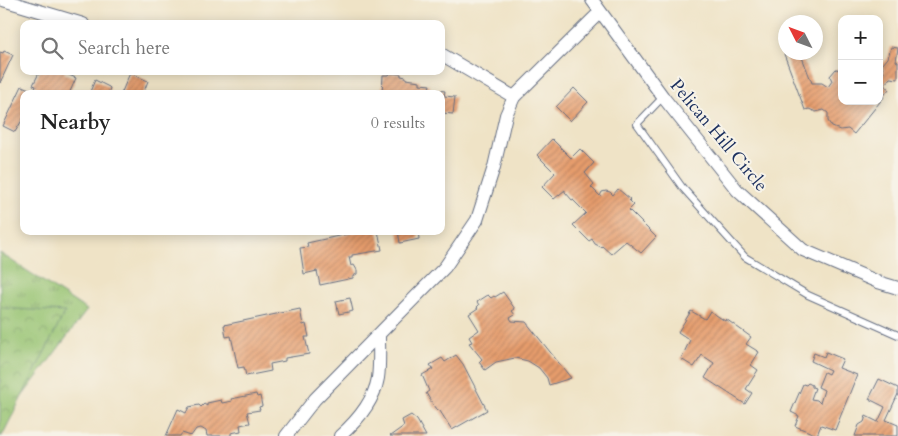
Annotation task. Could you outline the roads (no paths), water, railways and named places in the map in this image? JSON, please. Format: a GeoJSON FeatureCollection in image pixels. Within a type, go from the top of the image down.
{"type":"FeatureCollection","features":[{"type":"Feature","properties":{"kind":"street"},"geometry":{"type":"LineString","coordinates":[[3,0],[70,20]]}},
{"type":"Feature","properties":{"kind":"street","name":"Pelican Hill Circle"},"geometry":{"type":"LineString","coordinates":[[592,0],[663,97],[737,190],[803,250],[878,282],[898,288]]}},
{"type":"Feature","properties":{"kind":"street"},"geometry":{"type":"LineString","coordinates":[[286,436],[315,399],[445,267],[476,220],[494,167],[506,115],[514,96],[600,12]]}},
{"type":"Feature","properties":{"kind":"street"},"geometry":{"type":"LineString","coordinates":[[445,56],[514,96]]}},
{"type":"Feature","properties":{"kind":"street"},"geometry":{"type":"LineString","coordinates":[[340,436],[351,426],[372,398],[378,377],[379,335]]}},
{"type":"Feature","properties":{"kind":"lane"},"geometry":{"type":"LineString","coordinates":[[663,97],[637,124],[682,187],[745,257],[808,295],[898,335]]}}]}
